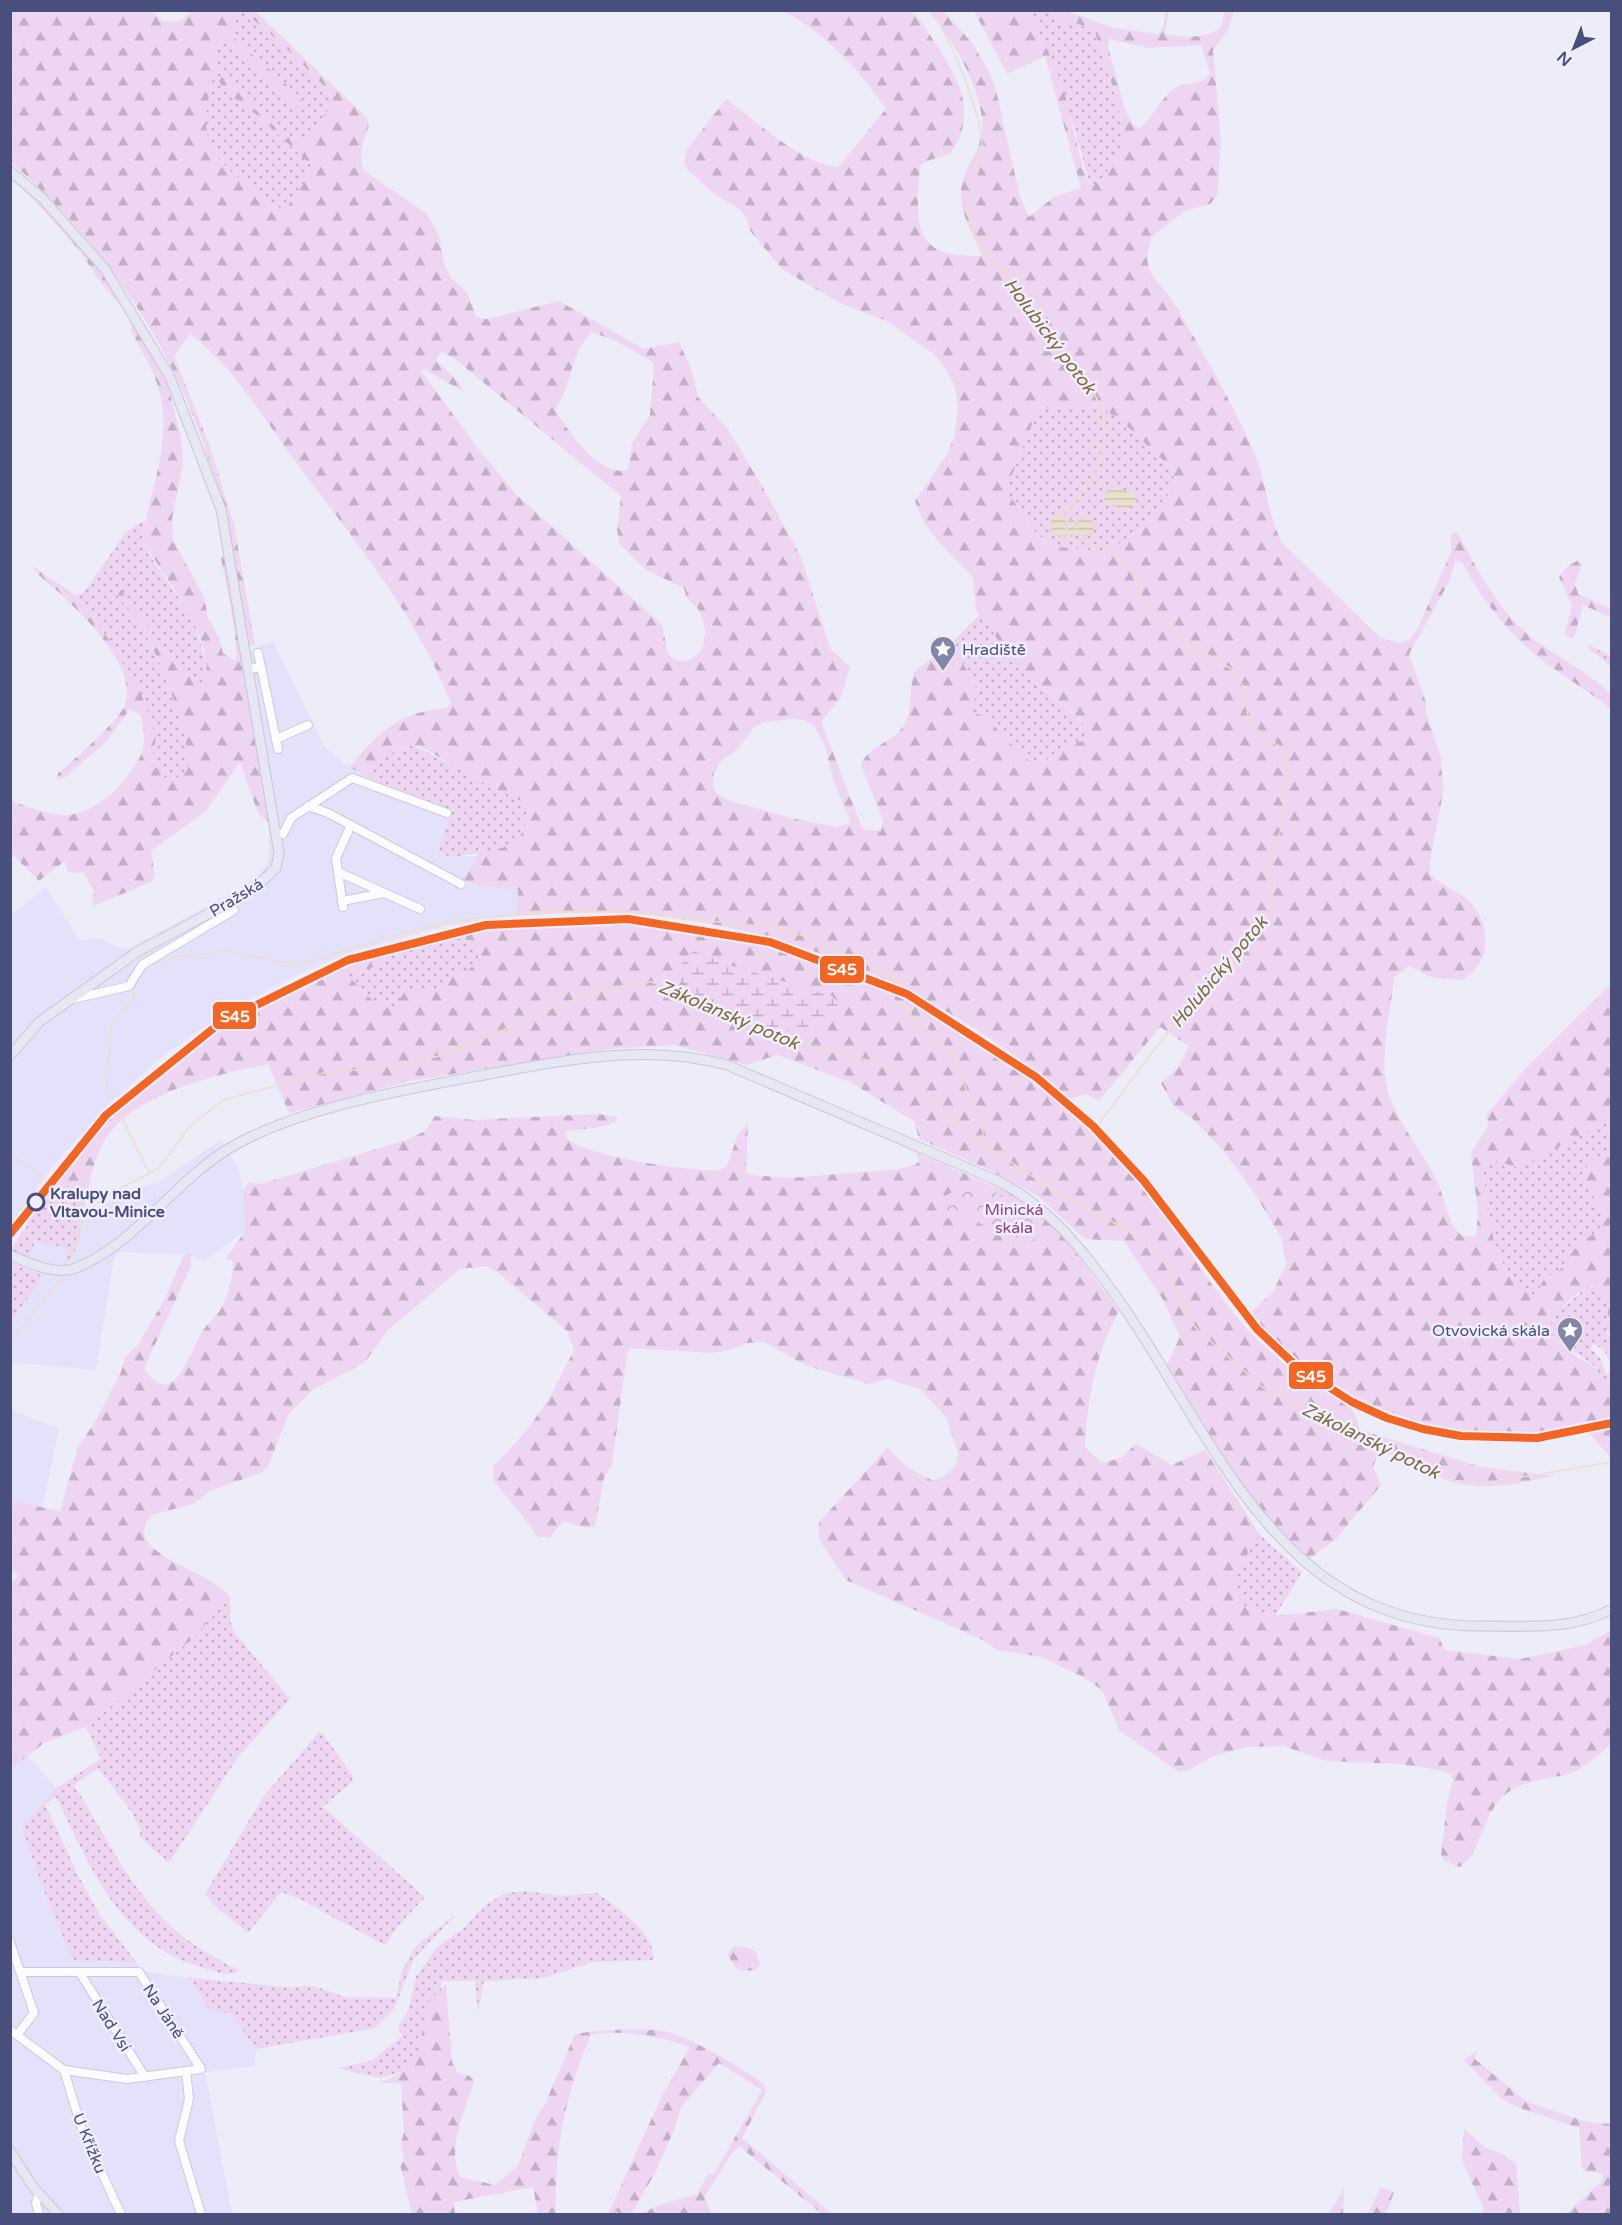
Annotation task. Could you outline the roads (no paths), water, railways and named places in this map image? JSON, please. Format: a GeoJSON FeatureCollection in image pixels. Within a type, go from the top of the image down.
{"type":"FeatureCollection","features":[{"type":"Feature","properties":{"kind":"main road","name":"Pražská"},"geometry":{"type":"LineString","coordinates":[[10,171],[42,198],[105,269],[170,377],[221,509],[280,834],[276,868],[254,890],[137,952],[39,1022],[10,1056]]}},
{"type":"Feature","properties":{"kind":"main road"},"geometry":{"type":"LineString","coordinates":[[10,1255],[60,1270],[77,1268],[120,1240],[200,1167],[226,1150],[270,1127],[326,1110],[419,1087],[536,1066],[621,1055],[650,1054],[706,1059],[727,1065],[1024,1194],[1074,1240],[1119,1299],[1246,1500],[1296,1557],[1333,1583],[1389,1611],[1419,1620],[1457,1626],[1565,1625],[1585,1621],[1611,1609]]}},
{"type":"Feature","properties":{"kind":"main road"},"geometry":{"type":"LineString","coordinates":[[10,2151],[39,2194],[58,2214]]}},
{"type":"Feature","properties":{"kind":"street"},"geometry":{"type":"LineString","coordinates":[[258,653],[278,749]]}},
{"type":"Feature","properties":{"kind":"street"},"geometry":{"type":"LineString","coordinates":[[249,669],[261,667]]}},
{"type":"Feature","properties":{"kind":"street"},"geometry":{"type":"LineString","coordinates":[[276,739],[308,725]]}},
{"type":"Feature","properties":{"kind":"street"},"geometry":{"type":"LineString","coordinates":[[280,834],[291,818],[352,778],[447,813]]}},
{"type":"Feature","properties":{"kind":"street"},"geometry":{"type":"LineString","coordinates":[[308,806],[351,825],[461,884]]}},
{"type":"Feature","properties":{"kind":"street"},"geometry":{"type":"LineString","coordinates":[[351,825],[336,858],[343,904],[384,893]]}},
{"type":"Feature","properties":{"kind":"street"},"geometry":{"type":"LineString","coordinates":[[338,872],[420,909]]}},
{"type":"Feature","properties":{"kind":"street","name":"Pražská"},"geometry":{"type":"LineString","coordinates":[[68,1000],[129,986],[142,965],[234,910]]}},
{"type":"Feature","properties":{"kind":"street"},"geometry":{"type":"LineString","coordinates":[[10,1942],[23,1972],[34,2013],[14,2033],[63,2070],[127,2079],[186,2072],[189,2099],[178,2141],[201,2214]]}},
{"type":"Feature","properties":{"kind":"street"},"geometry":{"type":"LineString","coordinates":[[23,1972],[80,1973]]}},
{"type":"Feature","properties":{"kind":"street","name":"Na Jáně"},"geometry":{"type":"LineString","coordinates":[[80,1973],[139,1972],[201,2069],[186,2072]]}},
{"type":"Feature","properties":{"kind":"street","name":"Nad Vsí"},"geometry":{"type":"LineString","coordinates":[[80,1973],[145,2078]]}},
{"type":"Feature","properties":{"kind":"street","name":"U Křížku"},"geometry":{"type":"LineString","coordinates":[[63,2070],[83,2133],[121,2214]]}},
{"type":"Feature","properties":{"kind":"street"},"geometry":{"type":"LineString","coordinates":[[39,2194],[36,2203],[39,2214]]}},
{"type":"Feature","properties":{"kind":"waterway","name":"Holubický potok"},"geometry":{"type":"LineString","coordinates":[[930,10],[956,56],[978,120],[982,150],[971,200],[970,220],[973,230],[981,246],[1009,278],[1034,317],[1083,375],[1102,413],[1103,449],[1098,466],[1077,500],[1062,516]]}},
{"type":"Feature","properties":{"kind":"waterway","name":"Holubický potok"},"geometry":{"type":"LineString","coordinates":[[1049,1187],[1173,1026],[1270,910],[1273,901],[1268,869],[1281,829],[1288,762],[1282,749],[1249,723],[1243,686],[1235,671],[1187,643],[1168,622],[1145,605],[1130,569],[1115,554],[1100,546],[1061,536]]}},
{"type":"Feature","properties":{"kind":"waterway"},"geometry":{"type":"LineString","coordinates":[[151,964],[180,956],[232,951],[298,965],[406,932],[469,919],[542,912],[624,912],[779,928],[807,937],[895,977],[900,983],[893,996],[894,1000],[941,1041],[953,1056],[983,1132],[982,1142]]}},
{"type":"Feature","properties":{"kind":"waterway"},"geometry":{"type":"LineString","coordinates":[[112,1097],[106,1076],[111,1029],[118,1015],[131,1000],[135,982]]}},
{"type":"Feature","properties":{"kind":"waterway","name":"Zákolanský potok"},"geometry":{"type":"LineString","coordinates":[[68,1265],[85,1217],[91,1208],[111,1193],[158,1169],[190,1126],[223,1100],[324,1073],[395,1066],[452,1053],[554,1007],[596,992],[640,982],[652,982],[791,1043],[872,1061],[896,1071],[982,1143],[1049,1187],[1134,1234],[1157,1252],[1167,1266],[1187,1316],[1196,1328],[1262,1387],[1327,1421],[1450,1480],[1486,1483],[1612,1462]]}},
{"type":"Feature","properties":{"kind":"waterway"},"geometry":{"type":"LineString","coordinates":[[117,1108],[150,1174]]}},
{"type":"Feature","properties":{"kind":"waterway"},"geometry":{"type":"LineString","coordinates":[[10,1153],[46,1179]]}},
{"type":"Feature","properties":{"kind":"waterway"},"geometry":{"type":"LineString","coordinates":[[54,1183],[70,1193],[85,1217]]}},
{"type":"Feature","properties":{"kind":"waterway","name":"Zákolanský potok"},"geometry":{"type":"LineString","coordinates":[[10,1343],[64,1275]]}},
{"type":"Feature","properties":{"kind":"place","name":"Hradiště"},"geometry":{"type":"Point","coordinates":[943,672]}},
{"type":"Feature","properties":{"kind":"place","name":"Kralupy nad Vltavou-Minice"},"geometry":{"type":"Point","coordinates":[36,1202]}},
{"type":"Feature","properties":{"kind":"place","name":"Otvovická skála"},"geometry":{"type":"Point","coordinates":[1570,1353]}},
{"type":"Feature","properties":{"kind":"park label","name":"Minická skála"},"geometry":{"type":"Point","coordinates":[1014,1218]}}]}
